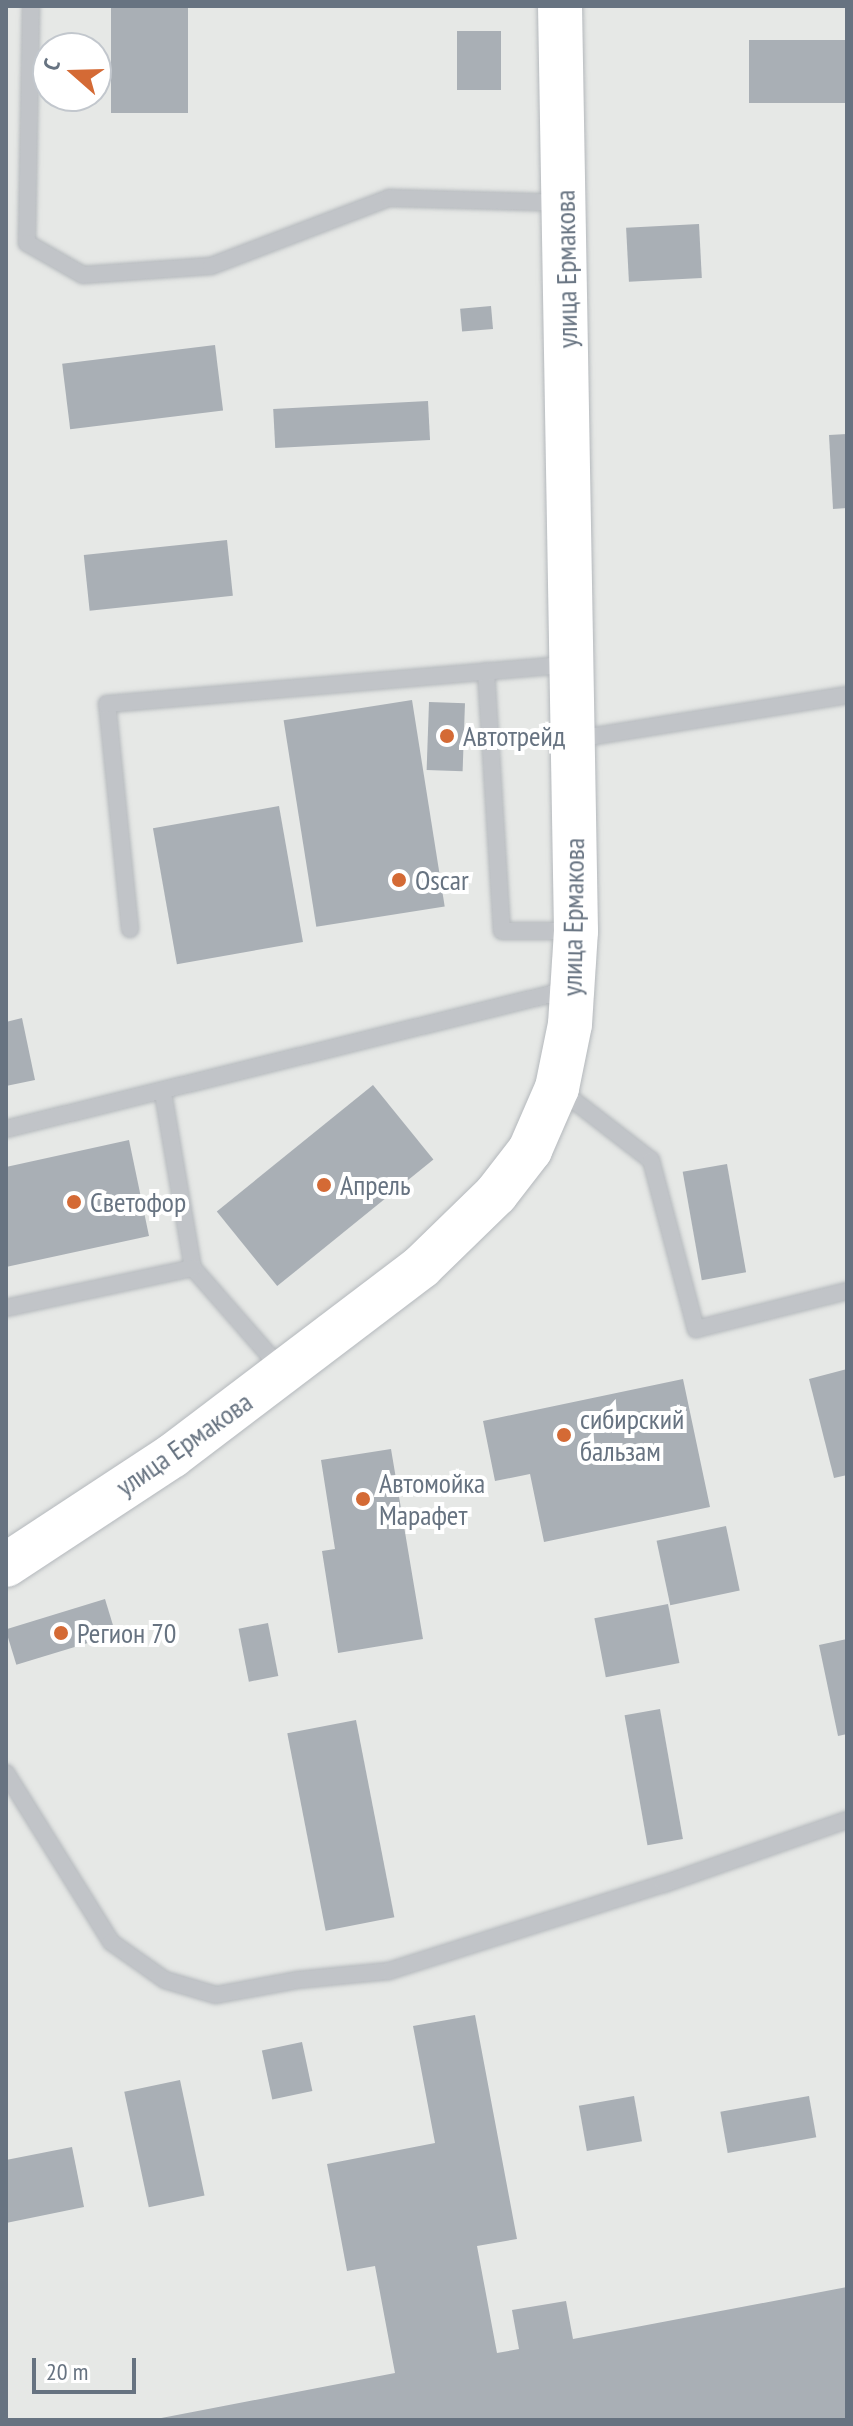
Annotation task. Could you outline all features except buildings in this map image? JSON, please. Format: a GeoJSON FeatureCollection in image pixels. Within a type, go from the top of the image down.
{"type":"FeatureCollection","features":[{"type":"Feature","properties":{"kind":"street","name":"улица Ермакова"},"geometry":{"type":"LineString","coordinates":[[6,1565],[172,1456],[421,1267],[496,1194],[530,1150],[557,1088],[570,1024],[576,931],[574,664],[560,6]]}},
{"type":"Feature","properties":{"kind":"lane"},"geometry":{"type":"LineString","coordinates":[[31,6],[27,243],[83,275],[211,266],[389,198],[564,203]]}},
{"type":"Feature","properties":{"kind":"lane"},"geometry":{"type":"LineString","coordinates":[[130,929],[107,704],[574,664]]}},
{"type":"Feature","properties":{"kind":"lane"},"geometry":{"type":"LineString","coordinates":[[486,671],[502,931],[576,931]]}},
{"type":"Feature","properties":{"kind":"lane"},"geometry":{"type":"LineString","coordinates":[[574,740],[847,695]]}},
{"type":"Feature","properties":{"kind":"lane"},"geometry":{"type":"LineString","coordinates":[[6,1129],[163,1093],[572,989]]}},
{"type":"Feature","properties":{"kind":"lane"},"geometry":{"type":"LineString","coordinates":[[557,1088],[651,1160],[696,1329],[847,1291]]}},
{"type":"Feature","properties":{"kind":"lane"},"geometry":{"type":"LineString","coordinates":[[163,1093],[193,1268],[284,1372]]}},
{"type":"Feature","properties":{"kind":"lane"},"geometry":{"type":"LineString","coordinates":[[6,1308],[193,1268]]}},
{"type":"Feature","properties":{"kind":"lane"},"geometry":{"type":"LineString","coordinates":[[6,1773],[111,1942],[165,1980],[216,1995],[297,1980],[389,1971],[664,1884],[847,1820]]}},
{"type":"Feature","properties":{"kind":"shaded area"},"geometry":{"type":"Polygon","coordinates":[[[6,6],[847,6],[847,2420],[6,2420],[6,6]]]}},
{"type":"Feature","properties":{"kind":"place","name":"Автотрейд"},"geometry":{"type":"Point","coordinates":[447,736]}},
{"type":"Feature","properties":{"kind":"place","name":"Oscar"},"geometry":{"type":"Point","coordinates":[399,880]}},
{"type":"Feature","properties":{"kind":"place","name":"Апрель"},"geometry":{"type":"Point","coordinates":[324,1185]}},
{"type":"Feature","properties":{"kind":"place","name":"Светофор"},"geometry":{"type":"Point","coordinates":[74,1202]}},
{"type":"Feature","properties":{"kind":"place","name":"сибирский бальзам"},"geometry":{"type":"Point","coordinates":[564,1435]}},
{"type":"Feature","properties":{"kind":"place","name":"Автомойка Марафет"},"geometry":{"type":"Point","coordinates":[363,1499]}},
{"type":"Feature","properties":{"kind":"place","name":"Регион 70"},"geometry":{"type":"Point","coordinates":[61,1633]}}]}
